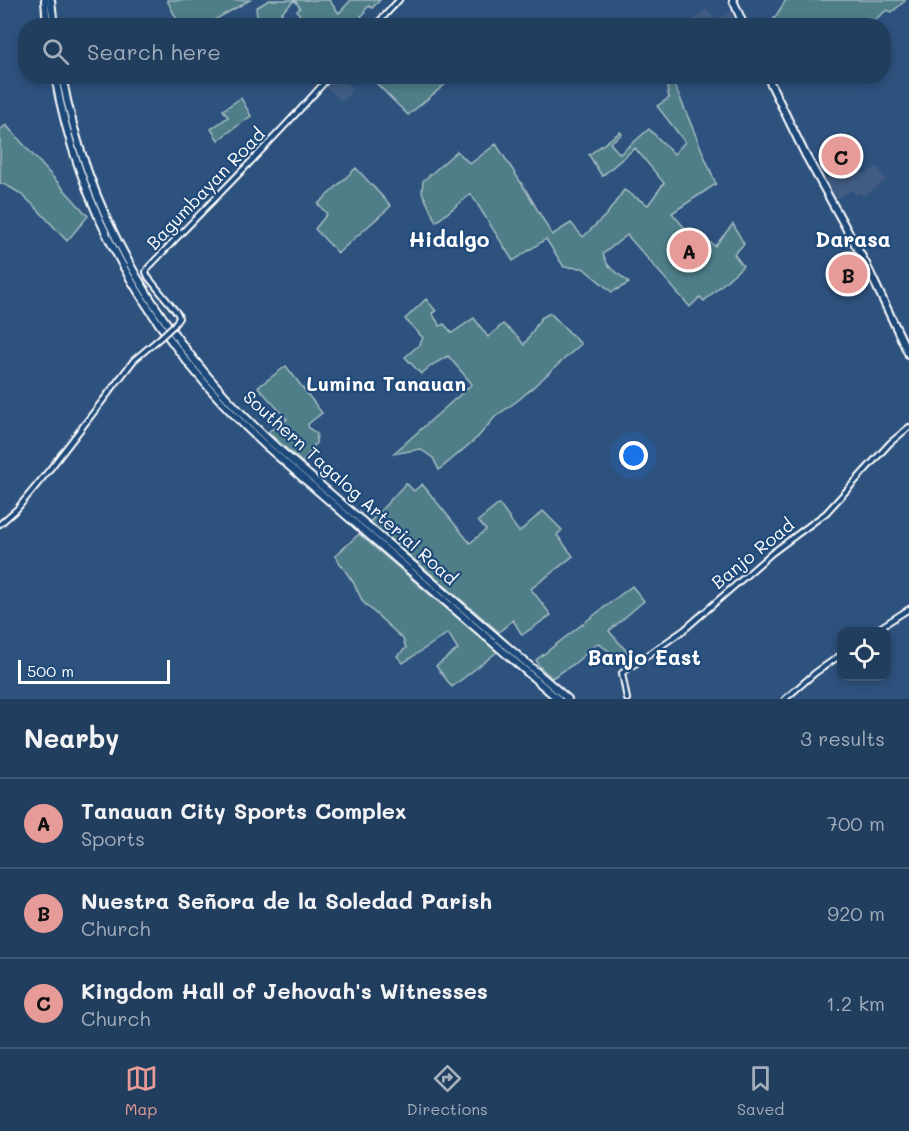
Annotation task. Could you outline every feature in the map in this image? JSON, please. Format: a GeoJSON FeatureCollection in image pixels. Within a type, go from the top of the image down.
{"type":"FeatureCollection","features":[{"type":"Feature","properties":{"kind":"highway"},"geometry":{"type":"LineString","coordinates":[[45,0],[46,18]]}},
{"type":"Feature","properties":{"kind":"highway"},"geometry":{"type":"LineString","coordinates":[[51,0],[53,18]]}},
{"type":"Feature","properties":{"kind":"highway"},"geometry":{"type":"LineString","coordinates":[[733,0],[741,18]]}},
{"type":"Feature","properties":{"kind":"highway","name":"Southern Tagalog Arterial Road"},"geometry":{"type":"LineString","coordinates":[[57,84],[75,155],[107,236],[153,316],[195,373],[233,415],[273,453],[558,699]]}},
{"type":"Feature","properties":{"kind":"highway","name":"Southern Tagalog Arterial Road"},"geometry":{"type":"LineString","coordinates":[[64,84],[82,154],[114,234],[141,286],[200,370],[272,443],[567,699]]}},
{"type":"Feature","properties":{"kind":"highway"},"geometry":{"type":"LineString","coordinates":[[771,84],[805,154],[866,264],[909,355]]}},
{"type":"Feature","properties":{"kind":"street"},"geometry":{"type":"LineString","coordinates":[[382,18],[399,0]]}},
{"type":"Feature","properties":{"kind":"street","name":"Bagumbayan Road"},"geometry":{"type":"LineString","coordinates":[[0,524],[17,509],[50,469],[134,360],[174,326],[179,318],[148,277],[146,272],[148,268],[250,165],[323,84]]}},
{"type":"Feature","properties":{"kind":"street","name":"Banjo Road"},"geometry":{"type":"LineString","coordinates":[[627,699],[622,673],[684,630],[772,553],[826,513],[909,426]]}},
{"type":"Feature","properties":{"kind":"street"},"geometry":{"type":"LineString","coordinates":[[881,627],[909,609]]}},
{"type":"Feature","properties":{"kind":"street"},"geometry":{"type":"LineString","coordinates":[[785,699],[814,673],[837,657]]}},
{"type":"Feature","properties":{"kind":"shaded area"},"geometry":{"type":"Polygon","coordinates":[[[706,9],[714,18],[696,18],[706,9]]]}},
{"type":"Feature","properties":{"kind":"shaded area"},"geometry":{"type":"Polygon","coordinates":[[[732,11],[736,18],[720,18],[732,11]]]}},
{"type":"Feature","properties":{"kind":"shaded area"},"geometry":{"type":"Polygon","coordinates":[[[327,84],[349,84],[353,88],[343,102],[325,86],[327,84]]]}},
{"type":"Feature","properties":{"kind":"shaded area"},"geometry":{"type":"Polygon","coordinates":[[[854,159],[864,175],[877,166],[886,180],[863,197],[860,192],[856,195],[852,190],[833,201],[822,181],[854,159]]]}},
{"type":"Feature","properties":{"kind":"green space"},"geometry":{"type":"Polygon","coordinates":[[[167,0],[250,0],[218,18],[176,18],[167,0]]]}},
{"type":"Feature","properties":{"kind":"green space"},"geometry":{"type":"Polygon","coordinates":[[[269,0],[295,0],[281,13],[285,18],[255,18],[256,8],[269,0]]]}},
{"type":"Feature","properties":{"kind":"green space"},"geometry":{"type":"Polygon","coordinates":[[[295,0],[329,0],[339,13],[351,0],[380,0],[372,8],[369,6],[364,11],[365,13],[361,16],[363,18],[302,18],[297,11],[300,8],[295,0]]]}},
{"type":"Feature","properties":{"kind":"green space"},"geometry":{"type":"Polygon","coordinates":[[[786,0],[905,0],[892,12],[887,10],[877,18],[774,18],[786,0]]]}},
{"type":"Feature","properties":{"kind":"green space"},"geometry":{"type":"Polygon","coordinates":[[[377,84],[446,84],[408,115],[377,84]]]}},
{"type":"Feature","properties":{"kind":"green space"},"geometry":{"type":"Polygon","coordinates":[[[674,84],[716,184],[672,213],[698,244],[705,239],[715,246],[733,224],[744,244],[734,254],[743,266],[704,301],[700,297],[690,307],[627,235],[603,254],[608,265],[629,283],[612,292],[583,268],[564,267],[546,239],[513,261],[471,194],[436,222],[422,192],[423,181],[457,151],[470,164],[496,144],[552,235],[571,223],[583,237],[607,214],[624,190],[648,205],[664,183],[635,148],[602,176],[589,155],[620,132],[622,134],[610,143],[620,154],[649,129],[674,154],[685,142],[657,106],[669,98],[667,86],[674,84]]]}},
{"type":"Feature","properties":{"kind":"green space"},"geometry":{"type":"Polygon","coordinates":[[[241,98],[251,116],[218,140],[211,129],[228,117],[223,110],[241,98]]]}},
{"type":"Feature","properties":{"kind":"green space"},"geometry":{"type":"Polygon","coordinates":[[[6,125],[88,216],[67,241],[19,193],[0,183],[0,130],[6,125]]]}},
{"type":"Feature","properties":{"kind":"green space"},"geometry":{"type":"Polygon","coordinates":[[[356,168],[391,206],[338,253],[315,229],[327,214],[318,204],[356,168]]]}},
{"type":"Feature","properties":{"kind":"green space"},"geometry":{"type":"Polygon","coordinates":[[[426,299],[436,311],[432,313],[440,326],[444,324],[452,333],[474,318],[488,337],[503,324],[524,345],[541,318],[550,313],[581,344],[521,398],[495,417],[478,437],[439,470],[433,458],[420,449],[393,454],[472,384],[448,356],[421,374],[405,357],[420,344],[423,338],[405,319],[426,299]]]}},
{"type":"Feature","properties":{"kind":"green space"},"geometry":{"type":"Polygon","coordinates":[[[286,366],[322,413],[308,424],[309,428],[317,434],[316,443],[303,463],[268,432],[287,419],[258,387],[286,366]]]}},
{"type":"Feature","properties":{"kind":"green space"},"geometry":{"type":"Polygon","coordinates":[[[406,483],[414,491],[422,484],[470,543],[486,530],[478,521],[499,504],[519,532],[543,511],[562,530],[557,535],[573,556],[531,589],[551,615],[522,635],[513,620],[499,632],[370,522],[406,483]]]}},
{"type":"Feature","properties":{"kind":"green space"},"geometry":{"type":"Polygon","coordinates":[[[359,534],[497,652],[452,687],[436,666],[458,649],[448,633],[403,663],[397,656],[406,648],[403,639],[363,602],[353,582],[335,556],[359,534]]]}},
{"type":"Feature","properties":{"kind":"green space"},"geometry":{"type":"Polygon","coordinates":[[[632,586],[644,601],[609,631],[629,654],[621,660],[598,643],[574,664],[552,678],[539,666],[536,660],[632,586]]]}},
{"type":"Feature","properties":{"kind":"place","name":"Kingdom Hall of Jehovah's Witnesses"},"geometry":{"type":"Point","coordinates":[841,156]}},
{"type":"Feature","properties":{"kind":"place","name":"Tanauan City Sports Complex"},"geometry":{"type":"Point","coordinates":[689,250]}},
{"type":"Feature","properties":{"kind":"place","name":"Nuestra Señora de la Soledad Parish"},"geometry":{"type":"Point","coordinates":[848,274]}},
{"type":"Feature","properties":{"kind":"district","name":"Hidalgo"},"geometry":{"type":"Point","coordinates":[449,240]}},
{"type":"Feature","properties":{"kind":"district","name":"Darasa"},"geometry":{"type":"Point","coordinates":[853,240]}},
{"type":"Feature","properties":{"kind":"district","name":"Lumina Tanauan"},"geometry":{"type":"Point","coordinates":[386,384]}},
{"type":"Feature","properties":{"kind":"district","name":"Banjo East"},"geometry":{"type":"Point","coordinates":[644,658]}}]}
